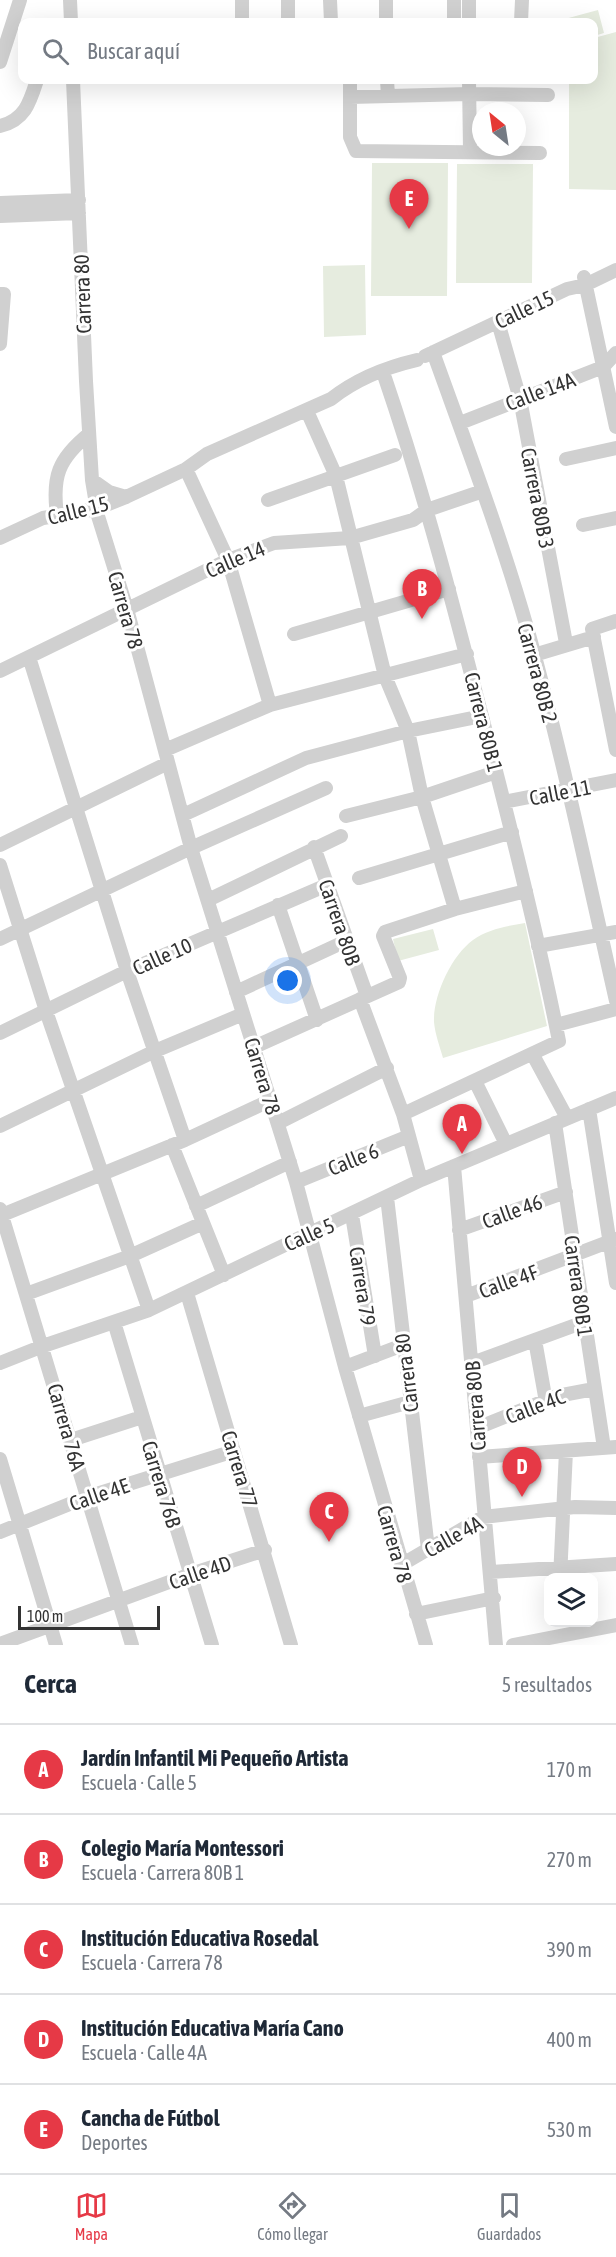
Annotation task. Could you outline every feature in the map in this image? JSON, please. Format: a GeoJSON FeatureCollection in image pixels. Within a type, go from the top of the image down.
{"type":"FeatureCollection","features":[{"type":"Feature","properties":{"kind":"street"},"geometry":{"type":"LineString","coordinates":[[19,18],[20,0]]}},
{"type":"Feature","properties":{"kind":"street"},"geometry":{"type":"LineString","coordinates":[[70,0],[71,18]]}},
{"type":"Feature","properties":{"kind":"street"},"geometry":{"type":"LineString","coordinates":[[242,0],[242,18]]}},
{"type":"Feature","properties":{"kind":"street"},"geometry":{"type":"LineString","coordinates":[[288,0],[288,18]]}},
{"type":"Feature","properties":{"kind":"street"},"geometry":{"type":"LineString","coordinates":[[330,0],[331,18]]}},
{"type":"Feature","properties":{"kind":"street"},"geometry":{"type":"LineString","coordinates":[[386,0],[386,18]]}},
{"type":"Feature","properties":{"kind":"street"},"geometry":{"type":"LineString","coordinates":[[454,0],[454,18]]}},
{"type":"Feature","properties":{"kind":"street"},"geometry":{"type":"LineString","coordinates":[[469,0],[469,18]]}},
{"type":"Feature","properties":{"kind":"street"},"geometry":{"type":"LineString","coordinates":[[521,18],[522,0]]}},
{"type":"Feature","properties":{"kind":"street"},"geometry":{"type":"LineString","coordinates":[[0,62],[18,23]]}},
{"type":"Feature","properties":{"kind":"street"},"geometry":{"type":"LineString","coordinates":[[0,126],[19,119],[28,106],[36,84]]}},
{"type":"Feature","properties":{"kind":"street","name":"Carrera 80"},"geometry":{"type":"LineString","coordinates":[[73,84],[89,434],[96,509]]}},
{"type":"Feature","properties":{"kind":"street"},"geometry":{"type":"LineString","coordinates":[[350,84],[350,137],[356,151],[470,150],[540,153]]}},
{"type":"Feature","properties":{"kind":"street"},"geometry":{"type":"LineString","coordinates":[[387,84],[387,96]]}},
{"type":"Feature","properties":{"kind":"street"},"geometry":{"type":"LineString","coordinates":[[350,97],[387,96],[469,87],[548,95]]}},
{"type":"Feature","properties":{"kind":"street"},"geometry":{"type":"LineString","coordinates":[[469,87],[470,150]]}},
{"type":"Feature","properties":{"kind":"street"},"geometry":{"type":"LineString","coordinates":[[0,203],[79,206]]}},
{"type":"Feature","properties":{"kind":"street"},"geometry":{"type":"LineString","coordinates":[[0,216],[79,206]]}},
{"type":"Feature","properties":{"kind":"street","name":"Calle 15"},"geometry":{"type":"LineString","coordinates":[[331,399],[347,396],[433,352],[567,289],[616,259]]}},
{"type":"Feature","properties":{"kind":"street","name":"Calle 15"},"geometry":{"type":"LineString","coordinates":[[584,280],[616,270]]}},
{"type":"Feature","properties":{"kind":"street"},"geometry":{"type":"LineString","coordinates":[[584,280],[616,427]]}},
{"type":"Feature","properties":{"kind":"street"},"geometry":{"type":"LineString","coordinates":[[0,294],[4,294],[0,344]]}},
{"type":"Feature","properties":{"kind":"street","name":"Carrera 80B 3"},"geometry":{"type":"LineString","coordinates":[[498,322],[520,399],[566,643]]}},
{"type":"Feature","properties":{"kind":"street","name":"Carrera 80B 2"},"geometry":{"type":"LineString","coordinates":[[433,352],[483,491],[534,655],[616,1001]]}},
{"type":"Feature","properties":{"kind":"street","name":"Calle 14A"},"geometry":{"type":"LineString","coordinates":[[459,423],[603,367],[616,353]]}},
{"type":"Feature","properties":{"kind":"street","name":"Calle 15"},"geometry":{"type":"LineString","coordinates":[[0,538],[43,518],[96,509],[187,468],[211,462],[238,450],[254,435],[331,399],[355,384],[397,364],[417,360]]}},
{"type":"Feature","properties":{"kind":"street","name":"Carrera 80B 1"},"geometry":{"type":"LineString","coordinates":[[385,378],[427,510],[467,654],[512,832],[556,1025]]}},
{"type":"Feature","properties":{"kind":"street"},"geometry":{"type":"LineString","coordinates":[[307,411],[336,476],[385,676],[408,731],[422,797],[455,909]]}},
{"type":"Feature","properties":{"kind":"street"},"geometry":{"type":"LineString","coordinates":[[57,516],[54,490],[60,467],[73,447],[89,434]]}},
{"type":"Feature","properties":{"kind":"street"},"geometry":{"type":"LineString","coordinates":[[567,459],[616,448]]}},
{"type":"Feature","properties":{"kind":"street"},"geometry":{"type":"LineString","coordinates":[[268,500],[395,455]]}},
{"type":"Feature","properties":{"kind":"street"},"geometry":{"type":"LineString","coordinates":[[187,468],[228,560],[270,705]]}},
{"type":"Feature","properties":{"kind":"street"},"geometry":{"type":"LineString","coordinates":[[92,480],[109,492],[126,497]]}},
{"type":"Feature","properties":{"kind":"street","name":"Calle 14"},"geometry":{"type":"LineString","coordinates":[[0,671],[228,560],[274,543],[350,538],[413,520],[427,510],[483,491]]}},
{"type":"Feature","properties":{"kind":"street","name":"Carrera 78"},"geometry":{"type":"LineString","coordinates":[[96,509],[127,609],[191,848],[296,1182],[345,1367],[426,1645]]}},
{"type":"Feature","properties":{"kind":"street"},"geometry":{"type":"LineString","coordinates":[[583,525],[616,518]]}},
{"type":"Feature","properties":{"kind":"street"},"geometry":{"type":"LineString","coordinates":[[294,634],[449,589]]}},
{"type":"Feature","properties":{"kind":"street"},"geometry":{"type":"LineString","coordinates":[[534,655],[593,633],[616,621]]}},
{"type":"Feature","properties":{"kind":"street"},"geometry":{"type":"LineString","coordinates":[[593,633],[616,750]]}},
{"type":"Feature","properties":{"kind":"street"},"geometry":{"type":"LineString","coordinates":[[0,844],[76,806],[166,756],[270,705],[467,654]]}},
{"type":"Feature","properties":{"kind":"street"},"geometry":{"type":"LineString","coordinates":[[29,657],[127,971],[185,1140]]}},
{"type":"Feature","properties":{"kind":"street"},"geometry":{"type":"LineString","coordinates":[[183,815],[306,758],[408,731],[482,716]]}},
{"type":"Feature","properties":{"kind":"street"},"geometry":{"type":"LineString","coordinates":[[346,816],[422,797],[496,772]]}},
{"type":"Feature","properties":{"kind":"street","name":"Calle 11"},"geometry":{"type":"LineString","coordinates":[[504,802],[616,780]]}},
{"type":"Feature","properties":{"kind":"street"},"geometry":{"type":"LineString","coordinates":[[0,939],[191,848],[326,788]]}},
{"type":"Feature","properties":{"kind":"street"},"geometry":{"type":"LineString","coordinates":[[359,878],[512,832]]}},
{"type":"Feature","properties":{"kind":"street"},"geometry":{"type":"LineString","coordinates":[[208,900],[341,836]]}},
{"type":"Feature","properties":{"kind":"street","name":"Carrera 80B"},"geometry":{"type":"LineString","coordinates":[[314,847],[403,1114],[421,1180]]}},
{"type":"Feature","properties":{"kind":"street"},"geometry":{"type":"LineString","coordinates":[[0,865],[46,1011],[149,1310]]}},
{"type":"Feature","properties":{"kind":"street","name":"Calle 10"},"geometry":{"type":"LineString","coordinates":[[0,1033],[127,971],[327,885]]}},
{"type":"Feature","properties":{"kind":"street"},"geometry":{"type":"LineString","coordinates":[[254,1047],[400,980],[383,936],[385,932],[455,909],[526,891]]}},
{"type":"Feature","properties":{"kind":"street"},"geometry":{"type":"LineString","coordinates":[[278,905],[317,1020]]}},
{"type":"Feature","properties":{"kind":"street"},"geometry":{"type":"LineString","coordinates":[[538,946],[616,932]]}},
{"type":"Feature","properties":{"kind":"street"},"geometry":{"type":"LineString","coordinates":[[236,992],[346,941]]}},
{"type":"Feature","properties":{"kind":"street"},"geometry":{"type":"LineString","coordinates":[[403,1114],[559,1041],[556,1025],[616,1009]]}},
{"type":"Feature","properties":{"kind":"street"},"geometry":{"type":"LineString","coordinates":[[0,1126],[155,1051],[243,1014]]}},
{"type":"Feature","properties":{"kind":"street","name":"Carrera 80B 1"},"geometry":{"type":"LineString","coordinates":[[533,1055],[561,1121],[566,1192],[594,1389],[610,1448]]}},
{"type":"Feature","properties":{"kind":"street"},"geometry":{"type":"LineString","coordinates":[[278,1123],[387,1068]]}},
{"type":"Feature","properties":{"kind":"street"},"geometry":{"type":"LineString","coordinates":[[475,1081],[506,1144]]}},
{"type":"Feature","properties":{"kind":"street","name":"Calle 5"},"geometry":{"type":"LineString","coordinates":[[0,1364],[43,1346],[149,1310],[309,1232],[352,1215],[421,1180],[616,1098]]}},
{"type":"Feature","properties":{"kind":"street"},"geometry":{"type":"LineString","coordinates":[[1,1212],[185,1140],[271,1100]]}},
{"type":"Feature","properties":{"kind":"street"},"geometry":{"type":"LineString","coordinates":[[589,1109],[613,1241],[616,1283]]}},
{"type":"Feature","properties":{"kind":"street","name":"Calle 6"},"geometry":{"type":"LineString","coordinates":[[296,1182],[409,1136]]}},
{"type":"Feature","properties":{"kind":"street"},"geometry":{"type":"LineString","coordinates":[[172,1145],[224,1275]]}},
{"type":"Feature","properties":{"kind":"street"},"geometry":{"type":"LineString","coordinates":[[196,1206],[290,1162]]}},
{"type":"Feature","properties":{"kind":"street","name":"Carrera 80B"},"geometry":{"type":"LineString","coordinates":[[454,1166],[483,1517],[494,1598],[496,1645]]}},
{"type":"Feature","properties":{"kind":"street","name":"Calle 46"},"geometry":{"type":"LineString","coordinates":[[459,1230],[566,1192]]}},
{"type":"Feature","properties":{"kind":"street","name":"Carrera 80"},"geometry":{"type":"LineString","coordinates":[[387,1197],[428,1549]]}},
{"type":"Feature","properties":{"kind":"street","name":"Carrera 76A"},"geometry":{"type":"LineString","coordinates":[[1,1212],[5,1243],[27,1294],[117,1602],[132,1645]]}},
{"type":"Feature","properties":{"kind":"street","name":"Carrera 79"},"geometry":{"type":"LineString","coordinates":[[352,1215],[375,1356]]}},
{"type":"Feature","properties":{"kind":"street"},"geometry":{"type":"LineString","coordinates":[[27,1294],[130,1256],[203,1223]]}},
{"type":"Feature","properties":{"kind":"street","name":"Calle 4F"},"geometry":{"type":"LineString","coordinates":[[466,1296],[613,1241]]}},
{"type":"Feature","properties":{"kind":"street","name":"Carrera 77"},"geometry":{"type":"LineString","coordinates":[[187,1293],[265,1550],[291,1645]]}},
{"type":"Feature","properties":{"kind":"street","name":"Carrera 76B"},"geometry":{"type":"LineString","coordinates":[[114,1322],[212,1645]]}},
{"type":"Feature","properties":{"kind":"street"},"geometry":{"type":"LineString","coordinates":[[472,1363],[584,1322]]}},
{"type":"Feature","properties":{"kind":"street"},"geometry":{"type":"LineString","coordinates":[[535,1340],[546,1402]]}},
{"type":"Feature","properties":{"kind":"street"},"geometry":{"type":"LineString","coordinates":[[345,1367],[403,1346]]}},
{"type":"Feature","properties":{"kind":"street","name":"Calle 4C"},"geometry":{"type":"LineString","coordinates":[[477,1428],[570,1392],[594,1389]]}},
{"type":"Feature","properties":{"kind":"street"},"geometry":{"type":"LineString","coordinates":[[359,1416],[410,1402]]}},
{"type":"Feature","properties":{"kind":"street"},"geometry":{"type":"LineString","coordinates":[[71,1440],[142,1417]]}},
{"type":"Feature","properties":{"kind":"street"},"geometry":{"type":"LineString","coordinates":[[479,1457],[610,1448]]}},
{"type":"Feature","properties":{"kind":"street","name":"Calle 4E"},"geometry":{"type":"LineString","coordinates":[[0,1532],[87,1497],[234,1451]]}},
{"type":"Feature","properties":{"kind":"street"},"geometry":{"type":"LineString","coordinates":[[560,1572],[561,1508],[566,1451]]}},
{"type":"Feature","properties":{"kind":"street"},"geometry":{"type":"LineString","coordinates":[[0,1459],[56,1645]]}},
{"type":"Feature","properties":{"kind":"street","name":"Calle 4A"},"geometry":{"type":"LineString","coordinates":[[401,1565],[483,1517],[561,1508],[616,1508]]}},
{"type":"Feature","properties":{"kind":"street","name":"Calle 4D"},"geometry":{"type":"LineString","coordinates":[[0,1644],[190,1574],[265,1550]]}},
{"type":"Feature","properties":{"kind":"street"},"geometry":{"type":"LineString","coordinates":[[491,1572],[560,1572],[616,1564]]}},
{"type":"Feature","properties":{"kind":"street"},"geometry":{"type":"LineString","coordinates":[[416,1614],[494,1598]]}},
{"type":"Feature","properties":{"kind":"street"},"geometry":{"type":"LineString","coordinates":[[516,1645],[562,1628],[616,1625]]}},
{"type":"Feature","properties":{"kind":"shaded area"},"geometry":{"type":"Polygon","coordinates":[[[598,10],[604,33],[598,35],[598,18],[568,18],[598,10]]]}},
{"type":"Feature","properties":{"kind":"shaded area"},"geometry":{"type":"Polygon","coordinates":[[[616,32],[616,190],[569,189],[569,84],[598,84],[598,37],[616,32]]]}},
{"type":"Feature","properties":{"kind":"shaded area"},"geometry":{"type":"Polygon","coordinates":[[[372,163],[448,163],[447,296],[371,296],[372,163]]]}},
{"type":"Feature","properties":{"kind":"shaded area"},"geometry":{"type":"Polygon","coordinates":[[[457,164],[533,164],[532,283],[456,283],[457,164]]]}},
{"type":"Feature","properties":{"kind":"shaded area"},"geometry":{"type":"Polygon","coordinates":[[[365,265],[366,335],[324,337],[323,266],[365,265]]]}},
{"type":"Feature","properties":{"kind":"shaded area"},"geometry":{"type":"Polygon","coordinates":[[[525,923],[547,1026],[443,1058],[436,1036],[434,1012],[440,989],[457,956],[473,940],[485,933],[525,923]]]}},
{"type":"Feature","properties":{"kind":"shaded area"},"geometry":{"type":"Polygon","coordinates":[[[433,929],[439,950],[398,961],[393,939],[433,929]]]}},
{"type":"Feature","properties":{"kind":"place","name":"Cancha de Fútbol"},"geometry":{"type":"Point","coordinates":[409,229]}},
{"type":"Feature","properties":{"kind":"place","name":"Colegio María Montessori"},"geometry":{"type":"Point","coordinates":[422,619]}},
{"type":"Feature","properties":{"kind":"place","name":"Jardín Infantil Mi Pequeño Artista"},"geometry":{"type":"Point","coordinates":[462,1154]}},
{"type":"Feature","properties":{"kind":"place","name":"Institución Educativa María Cano"},"geometry":{"type":"Point","coordinates":[522,1497]}},
{"type":"Feature","properties":{"kind":"place","name":"Institución Educativa Rosedal"},"geometry":{"type":"Point","coordinates":[329,1542]}}]}
